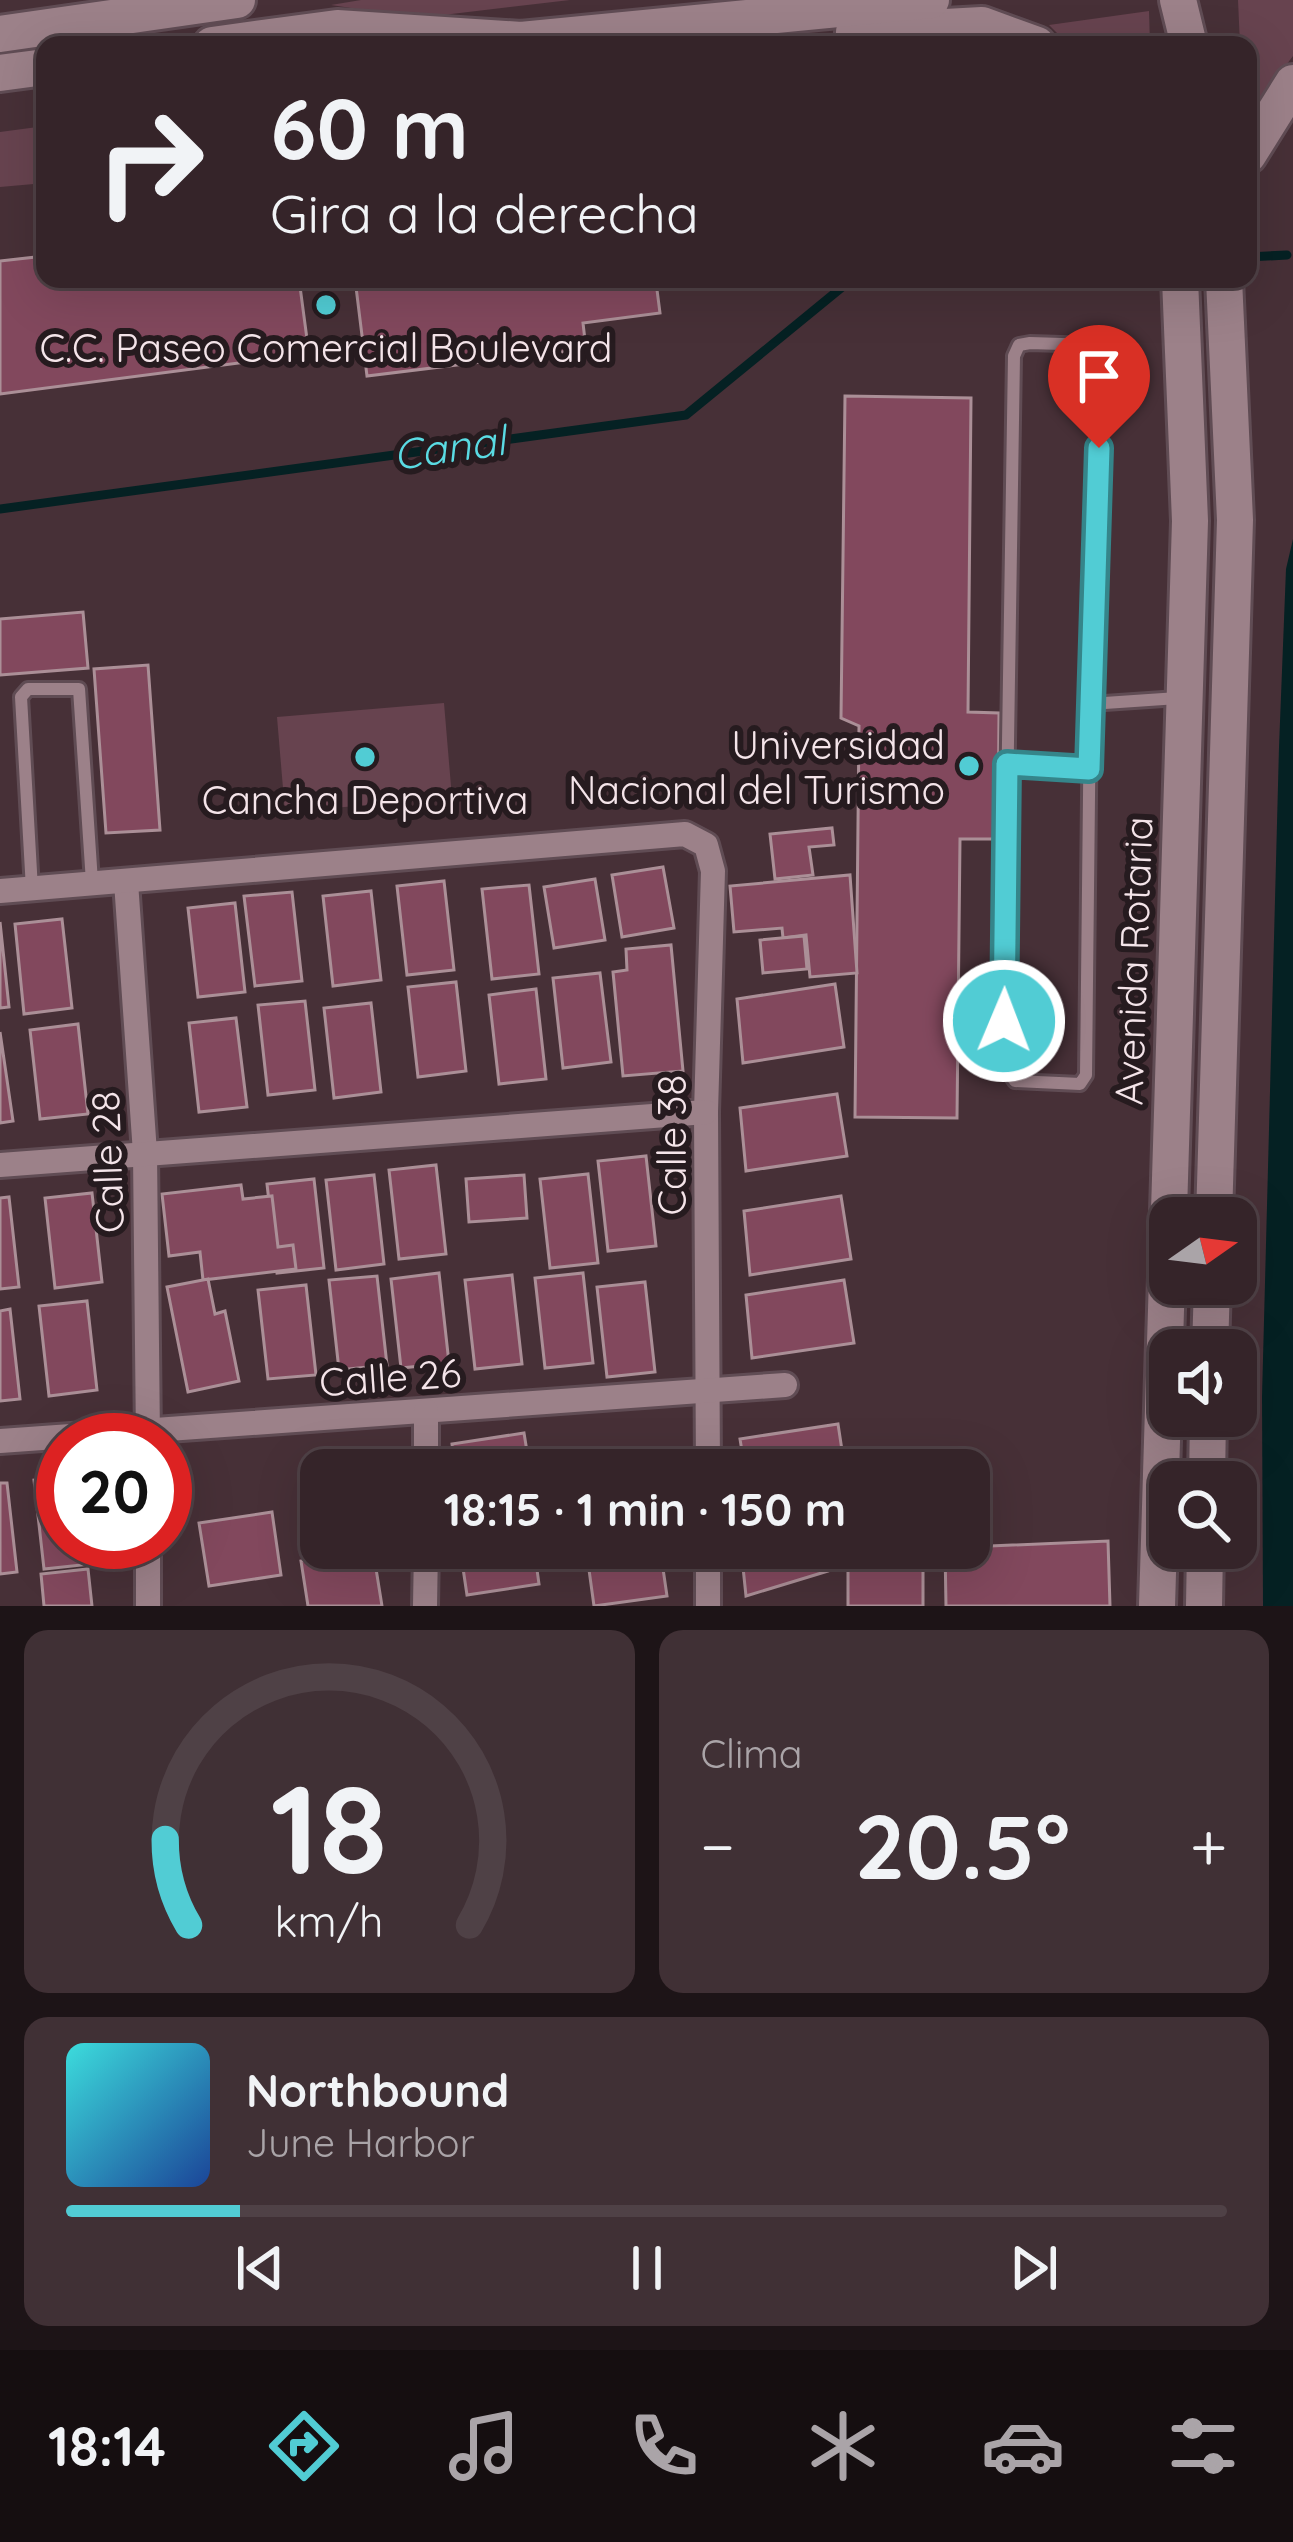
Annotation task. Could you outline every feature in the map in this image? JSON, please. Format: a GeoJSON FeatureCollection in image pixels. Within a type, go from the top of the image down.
{"type":"FeatureCollection","features":[{"type":"Feature","properties":{"kind":"street"},"geometry":{"type":"LineString","coordinates":[[0,34],[44,14],[237,0]]}},
{"type":"Feature","properties":{"kind":"street"},"geometry":{"type":"LineString","coordinates":[[572,36],[774,20],[926,0]]}},
{"type":"Feature","properties":{"kind":"street"},"geometry":{"type":"LineString","coordinates":[[774,20],[820,34],[982,25],[1012,36]]}},
{"type":"Feature","properties":{"kind":"street"},"geometry":{"type":"LineString","coordinates":[[278,36],[337,28],[460,36]]}},
{"type":"Feature","properties":{"kind":"street"},"geometry":{"type":"LineString","coordinates":[[0,74],[36,69]]}},
{"type":"Feature","properties":{"kind":"street"},"geometry":{"type":"LineString","coordinates":[[1257,141],[1293,83]]}},
{"type":"Feature","properties":{"kind":"street","name":"Avenida Rotaria"},"geometry":{"type":"LineString","coordinates":[[1157,1606],[1190,521],[1180,288]]}},
{"type":"Feature","properties":{"kind":"street"},"geometry":{"type":"LineString","coordinates":[[1215,1197],[1235,520],[1223,288]]}},
{"type":"Feature","properties":{"kind":"street","name":"Calle 38"},"geometry":{"type":"LineString","coordinates":[[126,882],[685,834],[706,845],[713,871],[706,1112],[708,1449]]}},
{"type":"Feature","properties":{"kind":"street"},"geometry":{"type":"LineString","coordinates":[[0,891],[126,882]]}},
{"type":"Feature","properties":{"kind":"street","name":"Calle 28"},"geometry":{"type":"LineString","coordinates":[[126,882],[145,1153],[148,1413]]}},
{"type":"Feature","properties":{"kind":"street"},"geometry":{"type":"LineString","coordinates":[[0,1165],[706,1112]]}},
{"type":"Feature","properties":{"kind":"street","name":"Calle 26"},"geometry":{"type":"LineString","coordinates":[[192,1430],[785,1385]]}},
{"type":"Feature","properties":{"kind":"street"},"geometry":{"type":"LineString","coordinates":[[426,1411],[426,1449]]}},
{"type":"Feature","properties":{"kind":"street","name":"Calle 26"},"geometry":{"type":"LineString","coordinates":[[0,1441],[36,1439]]}},
{"type":"Feature","properties":{"kind":"street"},"geometry":{"type":"LineString","coordinates":[[148,1569],[148,1606]]}},
{"type":"Feature","properties":{"kind":"street"},"geometry":{"type":"LineString","coordinates":[[425,1606],[426,1569]]}},
{"type":"Feature","properties":{"kind":"street"},"geometry":{"type":"LineString","coordinates":[[708,1569],[708,1606]]}},
{"type":"Feature","properties":{"kind":"street"},"geometry":{"type":"LineString","coordinates":[[1204,1606],[1205,1569]]}},
{"type":"Feature","properties":{"kind":"lane"},"geometry":{"type":"LineString","coordinates":[[1019,345],[1093,345],[1101,352],[1090,704],[1086,1075],[1080,1084],[1015,1081],[1004,1064],[1014,356],[1019,345]]}},
{"type":"Feature","properties":{"kind":"lane"},"geometry":{"type":"LineString","coordinates":[[32,889],[21,697],[28,689],[79,689],[92,884]]}},
{"type":"Feature","properties":{"kind":"lane"},"geometry":{"type":"LineString","coordinates":[[1090,704],[1184,698]]}},
{"type":"Feature","properties":{"kind":"lane"},"geometry":{"type":"LineString","coordinates":[[1007,764],[1089,769]]}},
{"type":"Feature","properties":{"kind":"shaded area"},"geometry":{"type":"Polygon","coordinates":[[[361,0],[570,0],[418,18],[331,5],[361,0]]]}},
{"type":"Feature","properties":{"kind":"shaded area"},"geometry":{"type":"Polygon","coordinates":[[[1238,0],[1293,0],[1293,56],[1257,103],[1257,36],[1240,36],[1238,0]]]}},
{"type":"Feature","properties":{"kind":"shaded area"},"geometry":{"type":"Polygon","coordinates":[[[1149,11],[1150,36],[1060,36],[1049,25],[1149,11]]]}},
{"type":"Feature","properties":{"kind":"shaded area"},"geometry":{"type":"Polygon","coordinates":[[[36,127],[36,184],[0,187],[0,132],[36,127]]]}},
{"type":"Feature","properties":{"kind":"shaded area","name":"Cancha Deportiva"},"geometry":{"type":"Polygon","coordinates":[[[444,703],[452,798],[285,812],[277,717],[444,703]]]}},
{"type":"Feature","properties":{"kind":"water"},"geometry":{"type":"Polygon","coordinates":[[[1293,539],[1293,1606],[1263,1606],[1262,1397],[1279,747],[1286,569],[1293,539]]]}},
{"type":"Feature","properties":{"kind":"building"},"geometry":{"type":"Polygon","coordinates":[[[36,257],[36,288],[300,288],[309,354],[0,394],[0,261],[36,257]]]}},
{"type":"Feature","properties":{"kind":"building"},"geometry":{"type":"Polygon","coordinates":[[[356,288],[657,288],[660,313],[583,323],[586,349],[367,376],[356,288]]]}},
{"type":"Feature","properties":{"kind":"building","name":"Universidad Nacional del Turismo"},"geometry":{"type":"Polygon","coordinates":[[[845,396],[971,398],[968,712],[999,713],[998,839],[960,839],[957,1118],[855,1117],[859,726],[841,718],[845,396]]]}},
{"type":"Feature","properties":{"kind":"building"},"geometry":{"type":"Polygon","coordinates":[[[83,612],[88,668],[0,675],[0,619],[83,612]]]}},
{"type":"Feature","properties":{"kind":"building"},"geometry":{"type":"Polygon","coordinates":[[[148,665],[160,830],[106,833],[94,669],[148,665]]]}},
{"type":"Feature","properties":{"kind":"building"},"geometry":{"type":"Polygon","coordinates":[[[832,828],[834,845],[809,847],[813,875],[775,879],[770,834],[832,828]]]}},
{"type":"Feature","properties":{"kind":"building"},"geometry":{"type":"Polygon","coordinates":[[[663,867],[674,928],[622,937],[612,875],[663,867]]]}},
{"type":"Feature","properties":{"kind":"building"},"geometry":{"type":"Polygon","coordinates":[[[850,875],[857,973],[810,977],[806,935],[783,938],[782,928],[734,932],[730,886],[850,875]]]}},
{"type":"Feature","properties":{"kind":"building"},"geometry":{"type":"Polygon","coordinates":[[[595,879],[605,940],[554,948],[544,887],[595,879]]]}},
{"type":"Feature","properties":{"kind":"building"},"geometry":{"type":"Polygon","coordinates":[[[444,881],[454,970],[407,975],[397,886],[444,881]]]}},
{"type":"Feature","properties":{"kind":"building"},"geometry":{"type":"Polygon","coordinates":[[[529,885],[539,974],[492,979],[482,889],[529,885]]]}},
{"type":"Feature","properties":{"kind":"building"},"geometry":{"type":"Polygon","coordinates":[[[371,891],[381,980],[333,986],[323,896],[371,891]]]}},
{"type":"Feature","properties":{"kind":"building"},"geometry":{"type":"Polygon","coordinates":[[[292,892],[302,981],[255,986],[244,896],[292,892]]]}},
{"type":"Feature","properties":{"kind":"building"},"geometry":{"type":"Polygon","coordinates":[[[235,903],[245,992],[198,997],[188,908],[235,903]]]}},
{"type":"Feature","properties":{"kind":"building"},"geometry":{"type":"Polygon","coordinates":[[[62,919],[72,1008],[24,1014],[15,924],[62,919]]]}},
{"type":"Feature","properties":{"kind":"building"},"geometry":{"type":"Polygon","coordinates":[[[0,922],[9,1007],[0,1008],[0,922]]]}},
{"type":"Feature","properties":{"kind":"building"},"geometry":{"type":"Polygon","coordinates":[[[804,936],[807,969],[763,973],[760,940],[804,936]]]}},
{"type":"Feature","properties":{"kind":"building"},"geometry":{"type":"Polygon","coordinates":[[[671,945],[683,1071],[623,1076],[613,972],[627,970],[626,949],[671,945]]]}},
{"type":"Feature","properties":{"kind":"building"},"geometry":{"type":"Polygon","coordinates":[[[600,973],[611,1062],[563,1068],[553,978],[600,973]]]}},
{"type":"Feature","properties":{"kind":"building"},"geometry":{"type":"Polygon","coordinates":[[[456,982],[466,1071],[418,1077],[408,987],[456,982]]]}},
{"type":"Feature","properties":{"kind":"building"},"geometry":{"type":"Polygon","coordinates":[[[835,984],[844,1047],[743,1063],[737,999],[835,984]]]}},
{"type":"Feature","properties":{"kind":"building"},"geometry":{"type":"Polygon","coordinates":[[[536,989],[546,1079],[499,1084],[489,995],[536,989]]]}},
{"type":"Feature","properties":{"kind":"building"},"geometry":{"type":"Polygon","coordinates":[[[305,1001],[315,1090],[268,1095],[258,1005],[305,1001]]]}},
{"type":"Feature","properties":{"kind":"building"},"geometry":{"type":"Polygon","coordinates":[[[371,1003],[381,1092],[334,1098],[324,1008],[371,1003]]]}},
{"type":"Feature","properties":{"kind":"building"},"geometry":{"type":"Polygon","coordinates":[[[236,1018],[247,1107],[199,1112],[189,1023],[236,1018]]]}},
{"type":"Feature","properties":{"kind":"building"},"geometry":{"type":"Polygon","coordinates":[[[78,1024],[88,1114],[40,1119],[30,1030],[78,1024]]]}},
{"type":"Feature","properties":{"kind":"building"},"geometry":{"type":"Polygon","coordinates":[[[0,1032],[13,1121],[0,1123],[0,1032]]]}},
{"type":"Feature","properties":{"kind":"building"},"geometry":{"type":"Polygon","coordinates":[[[837,1094],[847,1156],[746,1171],[740,1108],[837,1094]]]}},
{"type":"Feature","properties":{"kind":"building"},"geometry":{"type":"Polygon","coordinates":[[[646,1156],[656,1246],[608,1251],[598,1161],[646,1156]]]}},
{"type":"Feature","properties":{"kind":"building"},"geometry":{"type":"Polygon","coordinates":[[[436,1165],[446,1254],[399,1259],[389,1170],[436,1165]]]}},
{"type":"Feature","properties":{"kind":"building"},"geometry":{"type":"Polygon","coordinates":[[[588,1174],[598,1263],[550,1268],[540,1179],[588,1174]]]}},
{"type":"Feature","properties":{"kind":"building"},"geometry":{"type":"Polygon","coordinates":[[[374,1175],[384,1264],[336,1270],[326,1180],[374,1175]]]}},
{"type":"Feature","properties":{"kind":"building"},"geometry":{"type":"Polygon","coordinates":[[[524,1175],[527,1218],[469,1222],[466,1179],[524,1175]]]}},
{"type":"Feature","properties":{"kind":"building"},"geometry":{"type":"Polygon","coordinates":[[[314,1179],[324,1268],[277,1273],[267,1184],[314,1179]]]}},
{"type":"Feature","properties":{"kind":"building"},"geometry":{"type":"Polygon","coordinates":[[[241,1185],[243,1199],[272,1196],[278,1247],[293,1245],[296,1269],[203,1280],[200,1252],[169,1256],[162,1194],[241,1185]]]}},
{"type":"Feature","properties":{"kind":"building"},"geometry":{"type":"Polygon","coordinates":[[[92,1193],[102,1282],[55,1288],[45,1198],[92,1193]]]}},
{"type":"Feature","properties":{"kind":"building"},"geometry":{"type":"Polygon","coordinates":[[[841,1196],[851,1259],[750,1275],[744,1211],[841,1196]]]}},
{"type":"Feature","properties":{"kind":"building"},"geometry":{"type":"Polygon","coordinates":[[[9,1197],[19,1287],[0,1289],[0,1198],[9,1197]]]}},
{"type":"Feature","properties":{"kind":"building"},"geometry":{"type":"Polygon","coordinates":[[[439,1273],[449,1363],[401,1368],[391,1279],[439,1273]]]}},
{"type":"Feature","properties":{"kind":"building"},"geometry":{"type":"Polygon","coordinates":[[[583,1273],[593,1363],[545,1368],[535,1278],[583,1273]]]}},
{"type":"Feature","properties":{"kind":"building"},"geometry":{"type":"Polygon","coordinates":[[[512,1275],[522,1364],[475,1369],[465,1280],[512,1275]]]}},
{"type":"Feature","properties":{"kind":"building"},"geometry":{"type":"Polygon","coordinates":[[[377,1276],[387,1365],[339,1370],[329,1280],[377,1276]]]}},
{"type":"Feature","properties":{"kind":"building"},"geometry":{"type":"Polygon","coordinates":[[[208,1279],[215,1314],[225,1311],[239,1381],[188,1392],[167,1287],[208,1279]]]}},
{"type":"Feature","properties":{"kind":"building"},"geometry":{"type":"Polygon","coordinates":[[[844,1280],[854,1343],[752,1358],[746,1295],[844,1280]]]}},
{"type":"Feature","properties":{"kind":"building"},"geometry":{"type":"Polygon","coordinates":[[[645,1282],[655,1372],[607,1377],[597,1287],[645,1282]]]}},
{"type":"Feature","properties":{"kind":"building"},"geometry":{"type":"Polygon","coordinates":[[[306,1285],[316,1375],[268,1379],[258,1290],[306,1285]]]}},
{"type":"Feature","properties":{"kind":"building"},"geometry":{"type":"Polygon","coordinates":[[[87,1301],[97,1390],[49,1396],[39,1306],[87,1301]]]}},
{"type":"Feature","properties":{"kind":"building"},"geometry":{"type":"Polygon","coordinates":[[[10,1309],[20,1399],[0,1401],[0,1311],[10,1309]]]}},
{"type":"Feature","properties":{"kind":"building"},"geometry":{"type":"Polygon","coordinates":[[[838,1424],[842,1449],[742,1449],[740,1439],[838,1424]]]}},
{"type":"Feature","properties":{"kind":"building"},"geometry":{"type":"Polygon","coordinates":[[[524,1433],[527,1449],[453,1449],[452,1444],[524,1433]]]}},
{"type":"Feature","properties":{"kind":"building"},"geometry":{"type":"Polygon","coordinates":[[[0,1483],[7,1483],[17,1572],[0,1574],[0,1483]]]}},
{"type":"Feature","properties":{"kind":"building"},"geometry":{"type":"Polygon","coordinates":[[[272,1512],[281,1575],[209,1586],[199,1523],[272,1512]]]}},
{"type":"Feature","properties":{"kind":"building"},"geometry":{"type":"Polygon","coordinates":[[[1108,1541],[1110,1606],[946,1606],[945,1569],[990,1569],[990,1546],[1108,1541]]]}},
{"type":"Feature","properties":{"kind":"building"},"geometry":{"type":"Polygon","coordinates":[[[88,1569],[92,1606],[44,1606],[41,1574],[88,1569]]]}},
{"type":"Feature","properties":{"kind":"building"},"geometry":{"type":"Polygon","coordinates":[[[302,1569],[376,1569],[382,1606],[308,1606],[302,1569]]]}},
{"type":"Feature","properties":{"kind":"building"},"geometry":{"type":"Polygon","coordinates":[[[463,1569],[537,1569],[539,1584],[467,1595],[463,1569]]]}},
{"type":"Feature","properties":{"kind":"building"},"geometry":{"type":"Polygon","coordinates":[[[589,1569],[663,1569],[667,1596],[594,1606],[589,1569]]]}},
{"type":"Feature","properties":{"kind":"building"},"geometry":{"type":"Polygon","coordinates":[[[743,1569],[828,1569],[828,1571],[746,1596],[743,1569]]]}},
{"type":"Feature","properties":{"kind":"building"},"geometry":{"type":"Polygon","coordinates":[[[848,1569],[923,1569],[923,1606],[848,1606],[848,1569]]]}},
{"type":"Feature","properties":{"kind":"waterway","name":"Canal"},"geometry":{"type":"LineString","coordinates":[[1257,257],[1287,255]]}},
{"type":"Feature","properties":{"kind":"waterway","name":"Canal"},"geometry":{"type":"LineString","coordinates":[[0,509],[686,415],[841,288]]}},
{"type":"Feature","properties":{"kind":"place","name":"C.C. Paseo Comercial Boulevard"},"geometry":{"type":"Point","coordinates":[326,305]}},
{"type":"Feature","properties":{"kind":"place","name":"Cancha Deportiva"},"geometry":{"type":"Point","coordinates":[365,757]}},
{"type":"Feature","properties":{"kind":"place","name":"Universidad Nacional del Turismo"},"geometry":{"type":"Point","coordinates":[969,766]}},
{"type":"Feature","properties":{"kind":"route"},"geometry":{"type":"LineString","coordinates":[[1004,1021],[1007,764],[1089,769],[1099,448]]}}]}
